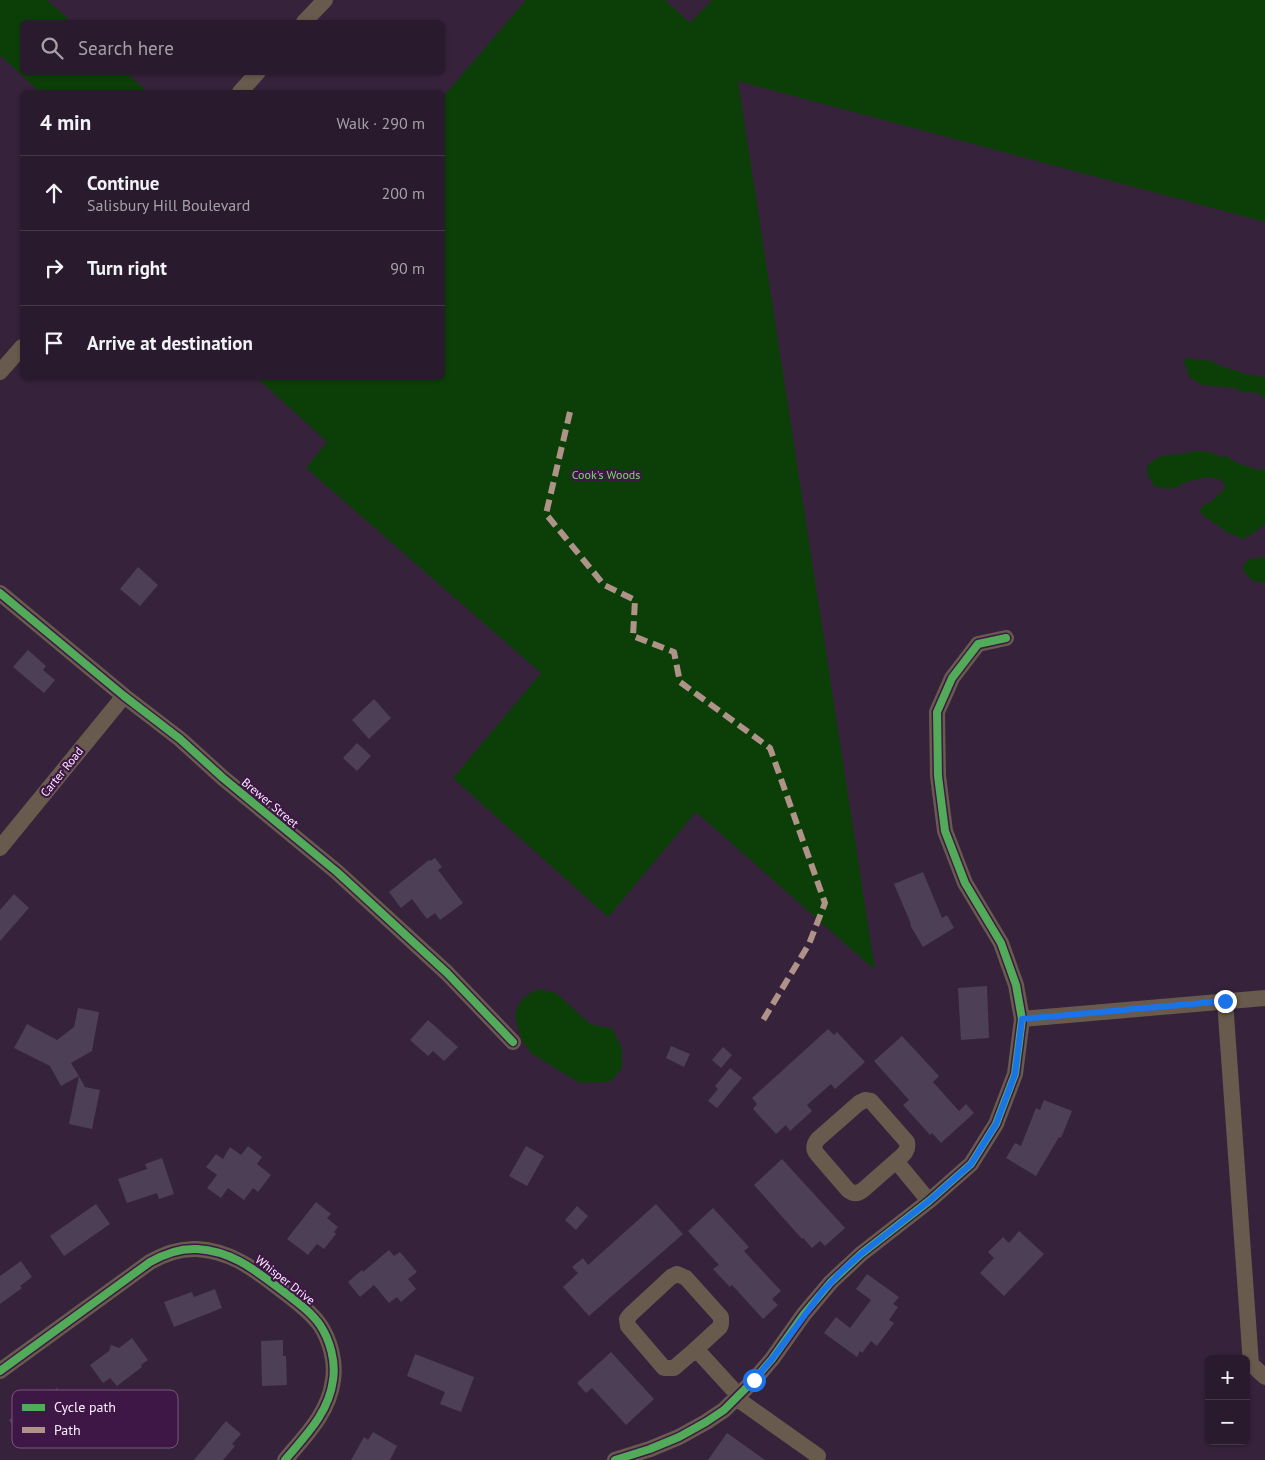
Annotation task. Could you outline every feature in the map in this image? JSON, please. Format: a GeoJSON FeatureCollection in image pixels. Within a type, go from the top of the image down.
{"type":"FeatureCollection","features":[{"type":"Feature","properties":{"kind":"street"},"geometry":{"type":"LineString","coordinates":[[306,20],[325,0]]}},
{"type":"Feature","properties":{"kind":"street"},"geometry":{"type":"LineString","coordinates":[[242,90],[255,75]]}},
{"type":"Feature","properties":{"kind":"street"},"geometry":{"type":"LineString","coordinates":[[0,372],[20,349]]}},
{"type":"Feature","properties":{"kind":"street","name":"Brewer Street"},"geometry":{"type":"LineString","coordinates":[[0,593],[124,696],[180,739],[223,778],[337,872],[447,973],[513,1042]]}},
{"type":"Feature","properties":{"kind":"street"},"geometry":{"type":"LineString","coordinates":[[615,1460],[650,1450],[679,1438],[724,1410],[772,1359],[804,1314],[836,1277],[861,1254],[929,1201],[971,1164],[996,1124],[1015,1074],[1022,1019],[1016,985],[1001,943],[965,883],[945,831],[938,776],[937,712],[952,678],[978,644],[1006,638]]}},
{"type":"Feature","properties":{"kind":"street","name":"Carter Road"},"geometry":{"type":"LineString","coordinates":[[0,848],[124,696]]}},
{"type":"Feature","properties":{"kind":"street"},"geometry":{"type":"LineString","coordinates":[[1022,1019],[1265,998]]}},
{"type":"Feature","properties":{"kind":"street"},"geometry":{"type":"LineString","coordinates":[[1225,1001],[1251,1364],[1265,1377]]}},
{"type":"Feature","properties":{"kind":"street"},"geometry":{"type":"LineString","coordinates":[[868,1100],[874,1103],[907,1142],[908,1148],[896,1161],[863,1190],[854,1193],[848,1190],[817,1154],[814,1145],[818,1139],[858,1103],[868,1100]]}},
{"type":"Feature","properties":{"kind":"street"},"geometry":{"type":"LineString","coordinates":[[896,1161],[929,1201]]}},
{"type":"Feature","properties":{"kind":"street","name":"Whisper Drive"},"geometry":{"type":"LineString","coordinates":[[0,1370],[160,1256],[196,1249],[230,1256],[250,1266],[313,1316],[329,1346],[334,1368],[334,1379],[328,1401],[317,1421],[285,1460]]}},
{"type":"Feature","properties":{"kind":"street"},"geometry":{"type":"LineString","coordinates":[[677,1274],[686,1278],[721,1317],[720,1327],[696,1349],[674,1368],[664,1368],[628,1326],[627,1319],[630,1314],[671,1277],[677,1274]]}},
{"type":"Feature","properties":{"kind":"street"},"geometry":{"type":"LineString","coordinates":[[696,1349],[737,1397],[818,1456]]}},
{"type":"Feature","properties":{"kind":"green space"},"geometry":{"type":"Polygon","coordinates":[[[0,0],[47,0],[70,20],[20,20],[20,74],[0,55],[0,0]]]}},
{"type":"Feature","properties":{"kind":"green space","name":"Cook's Woods"},"geometry":{"type":"Polygon","coordinates":[[[526,0],[665,0],[690,23],[712,0],[1265,0],[1265,222],[738,81],[875,970],[696,812],[608,917],[453,778],[541,673],[306,468],[327,442],[259,380],[445,380],[445,95],[526,0]]]}},
{"type":"Feature","properties":{"kind":"green space"},"geometry":{"type":"Polygon","coordinates":[[[22,75],[128,75],[146,90],[38,90],[22,75]]]}},
{"type":"Feature","properties":{"kind":"green space"},"geometry":{"type":"Polygon","coordinates":[[[1183,358],[1212,361],[1218,365],[1247,374],[1265,377],[1265,398],[1258,393],[1241,392],[1235,388],[1202,385],[1189,377],[1183,358]]]}},
{"type":"Feature","properties":{"kind":"green space"},"geometry":{"type":"Polygon","coordinates":[[[1197,451],[1213,453],[1219,457],[1226,456],[1237,463],[1259,470],[1265,469],[1265,524],[1254,533],[1243,539],[1226,532],[1202,515],[1200,508],[1215,498],[1226,485],[1217,479],[1201,478],[1171,489],[1154,486],[1147,473],[1147,466],[1151,462],[1162,456],[1197,451]]]}},
{"type":"Feature","properties":{"kind":"green space"},"geometry":{"type":"Polygon","coordinates":[[[1265,557],[1265,583],[1253,581],[1244,572],[1243,565],[1250,559],[1265,557]]]}},
{"type":"Feature","properties":{"kind":"green space"},"geometry":{"type":"Polygon","coordinates":[[[537,989],[556,993],[590,1024],[613,1029],[622,1050],[622,1068],[610,1082],[580,1083],[531,1053],[523,1042],[515,1012],[523,998],[537,989]]]}},
{"type":"Feature","properties":{"kind":"building"},"geometry":{"type":"Polygon","coordinates":[[[138,567],[158,585],[140,606],[120,589],[138,567]]]}},
{"type":"Feature","properties":{"kind":"building"},"geometry":{"type":"Polygon","coordinates":[[[28,650],[46,666],[43,670],[55,680],[44,693],[13,667],[28,650]]]}},
{"type":"Feature","properties":{"kind":"building"},"geometry":{"type":"Polygon","coordinates":[[[374,699],[391,718],[369,739],[352,720],[374,699]]]}},
{"type":"Feature","properties":{"kind":"building"},"geometry":{"type":"Polygon","coordinates":[[[357,743],[371,756],[357,771],[343,758],[357,743]]]}},
{"type":"Feature","properties":{"kind":"building"},"geometry":{"type":"Polygon","coordinates":[[[435,858],[442,867],[438,870],[463,903],[440,920],[435,913],[427,919],[412,899],[401,908],[389,892],[429,860],[435,858]]]}},
{"type":"Feature","properties":{"kind":"building"},"geometry":{"type":"Polygon","coordinates":[[[923,872],[942,918],[947,915],[954,928],[923,947],[910,925],[894,884],[923,872]]]}},
{"type":"Feature","properties":{"kind":"building"},"geometry":{"type":"Polygon","coordinates":[[[14,894],[29,908],[0,941],[0,910],[14,894]]]}},
{"type":"Feature","properties":{"kind":"building"},"geometry":{"type":"Polygon","coordinates":[[[987,986],[989,1038],[961,1040],[958,988],[987,986]]]}},
{"type":"Feature","properties":{"kind":"building"},"geometry":{"type":"Polygon","coordinates":[[[78,1008],[99,1012],[92,1051],[71,1063],[79,1076],[61,1086],[50,1066],[14,1048],[27,1024],[57,1040],[74,1027],[78,1008]]]}},
{"type":"Feature","properties":{"kind":"building"},"geometry":{"type":"Polygon","coordinates":[[[428,1020],[458,1047],[444,1061],[433,1051],[428,1056],[410,1040],[428,1020]]]}},
{"type":"Feature","properties":{"kind":"building"},"geometry":{"type":"Polygon","coordinates":[[[828,1029],[834,1035],[837,1032],[865,1062],[835,1089],[831,1084],[807,1105],[812,1111],[790,1131],[786,1125],[776,1134],[753,1109],[757,1104],[752,1098],[828,1029]]]}},
{"type":"Feature","properties":{"kind":"building"},"geometry":{"type":"Polygon","coordinates":[[[902,1036],[939,1076],[933,1082],[959,1111],[966,1104],[974,1113],[941,1143],[932,1133],[930,1135],[903,1105],[909,1100],[874,1061],[902,1036]]]}},
{"type":"Feature","properties":{"kind":"building"},"geometry":{"type":"Polygon","coordinates":[[[671,1046],[690,1054],[684,1067],[666,1058],[671,1046]]]}},
{"type":"Feature","properties":{"kind":"building"},"geometry":{"type":"Polygon","coordinates":[[[723,1047],[732,1055],[721,1068],[712,1060],[723,1047]]]}},
{"type":"Feature","properties":{"kind":"building"},"geometry":{"type":"Polygon","coordinates":[[[730,1068],[742,1078],[717,1108],[708,1101],[718,1089],[715,1086],[730,1068]]]}},
{"type":"Feature","properties":{"kind":"building"},"geometry":{"type":"Polygon","coordinates":[[[79,1076],[85,1087],[100,1090],[92,1129],[69,1124],[79,1076]]]}},
{"type":"Feature","properties":{"kind":"building"},"geometry":{"type":"Polygon","coordinates":[[[1044,1100],[1072,1111],[1061,1138],[1059,1137],[1036,1176],[1006,1158],[1015,1143],[1021,1146],[1036,1108],[1040,1110],[1044,1100]]]}},
{"type":"Feature","properties":{"kind":"building"},"geometry":{"type":"Polygon","coordinates":[[[248,1146],[262,1157],[257,1164],[271,1175],[258,1192],[253,1188],[244,1200],[228,1188],[221,1198],[207,1188],[217,1175],[206,1167],[216,1154],[223,1159],[230,1147],[241,1155],[248,1146]]]}},
{"type":"Feature","properties":{"kind":"building"},"geometry":{"type":"Polygon","coordinates":[[[526,1146],[544,1156],[527,1186],[509,1176],[526,1146]]]}},
{"type":"Feature","properties":{"kind":"building"},"geometry":{"type":"Polygon","coordinates":[[[162,1158],[174,1194],[159,1199],[157,1193],[127,1203],[118,1179],[147,1169],[145,1164],[162,1158]]]}},
{"type":"Feature","properties":{"kind":"building"},"geometry":{"type":"Polygon","coordinates":[[[782,1159],[845,1228],[825,1246],[820,1241],[812,1248],[754,1185],[782,1159]]]}},
{"type":"Feature","properties":{"kind":"building"},"geometry":{"type":"Polygon","coordinates":[[[316,1202],[331,1214],[327,1218],[338,1227],[334,1232],[336,1234],[324,1249],[317,1244],[308,1255],[287,1239],[316,1202]]]}},
{"type":"Feature","properties":{"kind":"building"},"geometry":{"type":"Polygon","coordinates":[[[96,1204],[110,1224],[64,1256],[50,1236],[96,1204]]]}},
{"type":"Feature","properties":{"kind":"building"},"geometry":{"type":"Polygon","coordinates":[[[656,1204],[683,1234],[589,1316],[563,1287],[578,1273],[572,1267],[583,1258],[588,1265],[656,1204]]]}},
{"type":"Feature","properties":{"kind":"building"},"geometry":{"type":"Polygon","coordinates":[[[577,1206],[588,1216],[576,1230],[565,1220],[577,1206]]]}},
{"type":"Feature","properties":{"kind":"building"},"geometry":{"type":"Polygon","coordinates":[[[713,1208],[749,1247],[744,1251],[781,1291],[772,1299],[778,1305],[763,1319],[732,1285],[730,1287],[713,1269],[719,1265],[688,1231],[713,1208]]]}},
{"type":"Feature","properties":{"kind":"building"},"geometry":{"type":"Polygon","coordinates":[[[1019,1231],[1044,1254],[1004,1296],[980,1273],[994,1258],[988,1252],[1003,1237],[1009,1243],[1019,1231]]]}},
{"type":"Feature","properties":{"kind":"building"},"geometry":{"type":"Polygon","coordinates":[[[389,1250],[394,1256],[400,1252],[417,1272],[408,1279],[416,1289],[401,1302],[397,1297],[389,1303],[374,1285],[360,1297],[348,1282],[389,1250]]]}},
{"type":"Feature","properties":{"kind":"building"},"geometry":{"type":"Polygon","coordinates":[[[21,1261],[32,1277],[20,1286],[22,1288],[0,1304],[0,1276],[21,1261]]]}},
{"type":"Feature","properties":{"kind":"building"},"geometry":{"type":"Polygon","coordinates":[[[867,1274],[899,1297],[893,1304],[898,1307],[889,1320],[894,1323],[877,1346],[871,1341],[862,1353],[860,1351],[857,1357],[824,1333],[836,1317],[850,1328],[871,1300],[856,1289],[867,1274]]]}},
{"type":"Feature","properties":{"kind":"building"},"geometry":{"type":"Polygon","coordinates":[[[215,1289],[222,1308],[174,1327],[164,1302],[192,1292],[194,1297],[215,1289]]]}},
{"type":"Feature","properties":{"kind":"building"},"geometry":{"type":"Polygon","coordinates":[[[132,1338],[148,1360],[141,1365],[142,1367],[117,1386],[110,1378],[103,1383],[90,1365],[109,1351],[111,1345],[119,1348],[132,1338]]]}},
{"type":"Feature","properties":{"kind":"building"},"geometry":{"type":"Polygon","coordinates":[[[283,1340],[283,1356],[286,1356],[287,1385],[262,1386],[261,1341],[283,1340]]]}},
{"type":"Feature","properties":{"kind":"building"},"geometry":{"type":"Polygon","coordinates":[[[611,1352],[654,1399],[626,1425],[592,1388],[586,1393],[577,1383],[611,1352]]]}},
{"type":"Feature","properties":{"kind":"building"},"geometry":{"type":"Polygon","coordinates":[[[415,1354],[474,1377],[461,1412],[440,1404],[445,1392],[407,1376],[415,1354]]]}},
{"type":"Feature","properties":{"kind":"building"},"geometry":{"type":"Polygon","coordinates":[[[226,1421],[241,1434],[232,1444],[235,1446],[223,1460],[194,1460],[226,1421]]]}},
{"type":"Feature","properties":{"kind":"building"},"geometry":{"type":"Polygon","coordinates":[[[373,1432],[397,1446],[390,1460],[351,1460],[364,1437],[368,1440],[373,1432]]]}},
{"type":"Feature","properties":{"kind":"building"},"geometry":{"type":"Polygon","coordinates":[[[727,1433],[765,1460],[708,1460],[727,1433]]]}},
{"type":"Feature","properties":{"kind":"marked path"},"geometry":{"type":"LineString","coordinates":[[570,412],[546,514],[604,585],[635,600],[633,636],[674,652],[680,682],[770,748],[825,903],[809,944],[762,1022]]}},
{"type":"Feature","properties":{"kind":"cycle path"},"geometry":{"type":"LineString","coordinates":[[0,593],[124,696],[180,739],[223,778],[337,872],[447,973],[513,1042]]}},
{"type":"Feature","properties":{"kind":"cycle path"},"geometry":{"type":"LineString","coordinates":[[615,1460],[679,1437],[724,1410],[772,1359],[804,1314],[831,1282],[861,1254],[929,1201],[971,1164],[996,1124],[1015,1074],[1022,1019],[1016,985],[1001,943],[965,883],[945,831],[938,776],[937,712],[952,678],[978,644],[1006,638]]}},
{"type":"Feature","properties":{"kind":"cycle path"},"geometry":{"type":"LineString","coordinates":[[0,1371],[155,1259],[184,1249],[197,1249],[222,1254],[244,1263],[304,1307],[320,1325],[329,1344],[334,1373],[327,1403],[308,1433],[285,1460]]}},
{"type":"Feature","properties":{"kind":"route"},"geometry":{"type":"LineString","coordinates":[[754,1380],[772,1359],[804,1314],[841,1272],[929,1201],[971,1164],[996,1124],[1015,1074],[1022,1019],[1225,1001]]}}]}
